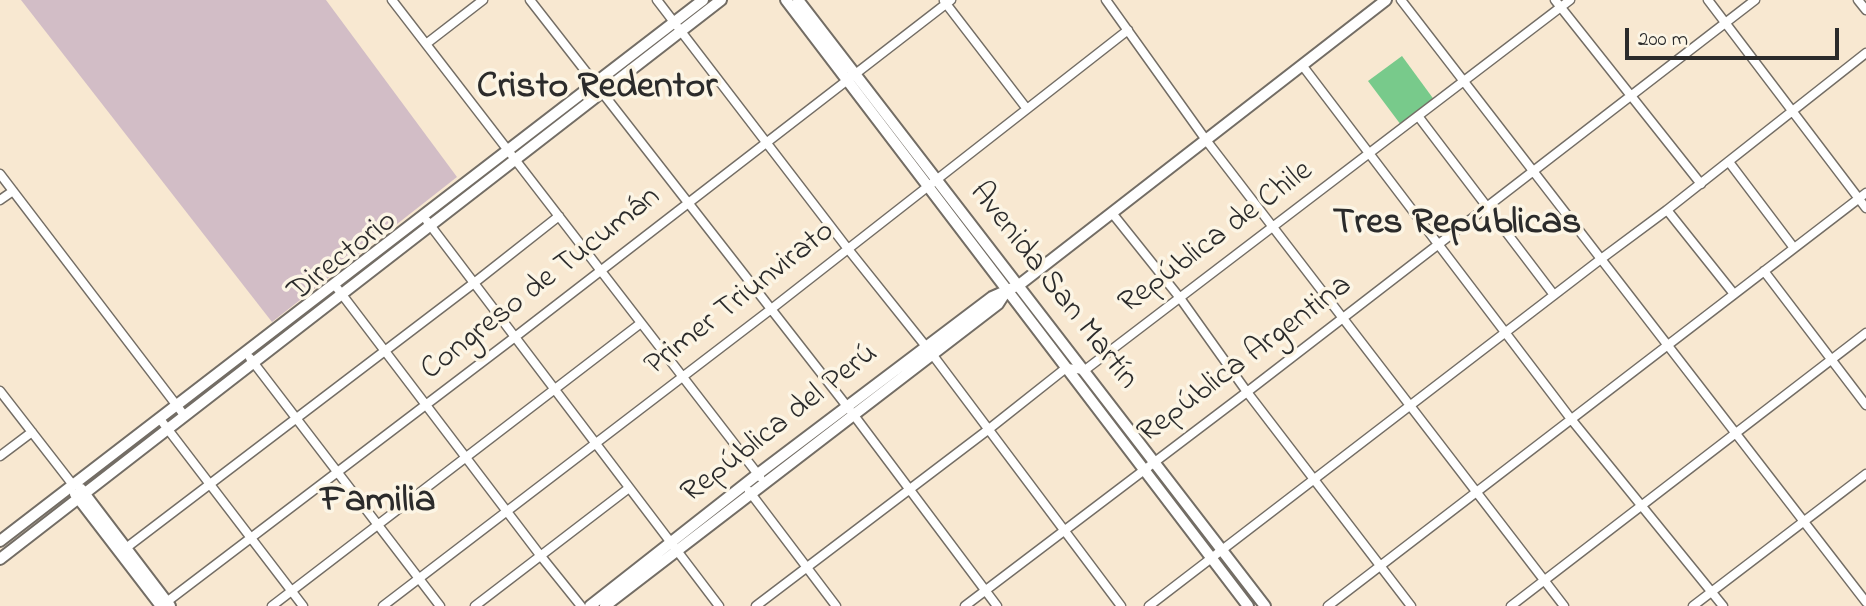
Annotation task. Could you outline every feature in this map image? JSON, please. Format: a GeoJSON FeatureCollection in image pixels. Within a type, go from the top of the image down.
{"type":"FeatureCollection","features":[{"type":"Feature","properties":{"kind":"main road","name":"Directorio"},"geometry":{"type":"LineString","coordinates":[[0,541],[73,485],[164,423],[184,415],[342,294],[602,93],[678,27],[703,0]]}},
{"type":"Feature","properties":{"kind":"main road","name":"Directorio"},"geometry":{"type":"LineString","coordinates":[[0,559],[81,496],[164,423],[176,406],[422,215],[594,83],[721,0]]}},
{"type":"Feature","properties":{"kind":"main road","name":"Avenida San Martín"},"geometry":{"type":"LineString","coordinates":[[786,0],[851,77],[932,183],[1007,290],[1248,606]]}},
{"type":"Feature","properties":{"kind":"main road","name":"Avenida San Martín"},"geometry":{"type":"LineString","coordinates":[[798,0],[851,77]]}},
{"type":"Feature","properties":{"kind":"main road","name":"República del Perú"},"geometry":{"type":"LineString","coordinates":[[590,606],[674,546],[851,411],[929,351],[992,297],[1019,285],[1386,0]]}},
{"type":"Feature","properties":{"kind":"main road","name":"Avenida San Martín"},"geometry":{"type":"LineString","coordinates":[[932,183],[1019,285],[1265,606]]}},
{"type":"Feature","properties":{"kind":"main road"},"geometry":{"type":"LineString","coordinates":[[73,485],[165,605]]}},
{"type":"Feature","properties":{"kind":"main road"},"geometry":{"type":"LineString","coordinates":[[81,496],[126,548],[165,605]]}},
{"type":"Feature","properties":{"kind":"main road","name":"República del Perú"},"geometry":{"type":"LineString","coordinates":[[605,606],[674,546]]}},
{"type":"Feature","properties":{"kind":"street"},"geometry":{"type":"LineString","coordinates":[[392,0],[761,478]]}},
{"type":"Feature","properties":{"kind":"street"},"geometry":{"type":"LineString","coordinates":[[426,44],[483,0]]}},
{"type":"Feature","properties":{"kind":"street"},"geometry":{"type":"LineString","coordinates":[[530,0],[851,411],[997,606]]}},
{"type":"Feature","properties":{"kind":"street"},"geometry":{"type":"LineString","coordinates":[[657,0],[989,429],[1121,606]]}},
{"type":"Feature","properties":{"kind":"street"},"geometry":{"type":"LineString","coordinates":[[1106,0],[1206,139],[1564,606]]}},
{"type":"Feature","properties":{"kind":"street"},"geometry":{"type":"LineString","coordinates":[[1401,0],[1866,602]]}},
{"type":"Feature","properties":{"kind":"street","name":"República de Chile"},"geometry":{"type":"LineString","coordinates":[[1085,370],[1370,154],[1558,4],[1570,0]]}},
{"type":"Feature","properties":{"kind":"street"},"geometry":{"type":"LineString","coordinates":[[1708,0],[1862,196],[1866,208]]}},
{"type":"Feature","properties":{"kind":"street","name":"República Argentina"},"geometry":{"type":"LineString","coordinates":[[965,606],[1755,0]]}},
{"type":"Feature","properties":{"kind":"street"},"geometry":{"type":"LineString","coordinates":[[1858,0],[1866,10]]}},
{"type":"Feature","properties":{"kind":"street"},"geometry":{"type":"LineString","coordinates":[[947,1],[1027,109]]}},
{"type":"Feature","properties":{"kind":"street","name":"Congreso de Tucumán"},"geometry":{"type":"LineString","coordinates":[[165,605],[766,144],[947,1]]}},
{"type":"Feature","properties":{"kind":"street"},"geometry":{"type":"LineString","coordinates":[[1558,4],[1701,184]]}},
{"type":"Feature","properties":{"kind":"street","name":"Primer Triunvirato"},"geometry":{"type":"LineString","coordinates":[[383,606],[848,250],[1128,30]]}},
{"type":"Feature","properties":{"kind":"street"},"geometry":{"type":"LineString","coordinates":[[1149,606],[1667,211],[1866,53]]}},
{"type":"Feature","properties":{"kind":"street"},"geometry":{"type":"LineString","coordinates":[[1302,65],[1572,419],[1723,606]]}},
{"type":"Feature","properties":{"kind":"street"},"geometry":{"type":"LineString","coordinates":[[1418,116],[1554,295]]}},
{"type":"Feature","properties":{"kind":"street"},"geometry":{"type":"LineString","coordinates":[[1729,162],[1794,248]]}},
{"type":"Feature","properties":{"kind":"street"},"geometry":{"type":"LineString","coordinates":[[0,174],[184,415]]}},
{"type":"Feature","properties":{"kind":"street"},"geometry":{"type":"LineString","coordinates":[[0,200],[13,191]]}},
{"type":"Feature","properties":{"kind":"street"},"geometry":{"type":"LineString","coordinates":[[1328,606],[1862,196]]}},
{"type":"Feature","properties":{"kind":"street"},"geometry":{"type":"LineString","coordinates":[[1667,211],[1734,294]]}},
{"type":"Feature","properties":{"kind":"street"},"geometry":{"type":"LineString","coordinates":[[1112,213],[1180,298],[1247,392],[1411,606]]}},
{"type":"Feature","properties":{"kind":"street"},"geometry":{"type":"LineString","coordinates":[[422,215],[719,606]]}},
{"type":"Feature","properties":{"kind":"street"},"geometry":{"type":"LineString","coordinates":[[126,548],[559,216]]}},
{"type":"Feature","properties":{"kind":"street"},"geometry":{"type":"LineString","coordinates":[[1764,271],[1866,405]]}},
{"type":"Feature","properties":{"kind":"street"},"geometry":{"type":"LineString","coordinates":[[334,284],[540,555],[582,606]]}},
{"type":"Feature","properties":{"kind":"street"},"geometry":{"type":"LineString","coordinates":[[272,606],[641,323]]}},
{"type":"Feature","properties":{"kind":"street"},"geometry":{"type":"LineString","coordinates":[[1511,606],[1866,333]]}},
{"type":"Feature","properties":{"kind":"street"},"geometry":{"type":"LineString","coordinates":[[246,352],[440,606]]}},
{"type":"Feature","properties":{"kind":"street"},"geometry":{"type":"LineString","coordinates":[[756,606],[1066,368],[1085,370]]}},
{"type":"Feature","properties":{"kind":"street"},"geometry":{"type":"LineString","coordinates":[[0,391],[73,485]]}},
{"type":"Feature","properties":{"kind":"street"},"geometry":{"type":"LineString","coordinates":[[164,423],[303,606]]}},
{"type":"Feature","properties":{"kind":"street"},"geometry":{"type":"LineString","coordinates":[[0,456],[32,432]]}},
{"type":"Feature","properties":{"kind":"street"},"geometry":{"type":"LineString","coordinates":[[1693,606],[1866,474]]}},
{"type":"Feature","properties":{"kind":"street"},"geometry":{"type":"LineString","coordinates":[[475,606],[629,488]]}},
{"type":"Feature","properties":{"kind":"street"},"geometry":{"type":"LineString","coordinates":[[747,489],[836,606]]}},
{"type":"Feature","properties":{"kind":"shaded area"},"geometry":{"type":"Polygon","coordinates":[[[21,0],[326,0],[457,177],[272,322],[21,0]]]}},
{"type":"Feature","properties":{"kind":"green space"},"geometry":{"type":"Polygon","coordinates":[[[1402,56],[1435,101],[1401,125],[1368,81],[1402,56]]]}},
{"type":"Feature","properties":{"kind":"district","name":"Cristo Redentor"},"geometry":{"type":"Point","coordinates":[597,90]}},
{"type":"Feature","properties":{"kind":"district","name":"Tres Repúblicas"},"geometry":{"type":"Point","coordinates":[1457,226]}},
{"type":"Feature","properties":{"kind":"district","name":"Familia"},"geometry":{"type":"Point","coordinates":[378,504]}}]}
